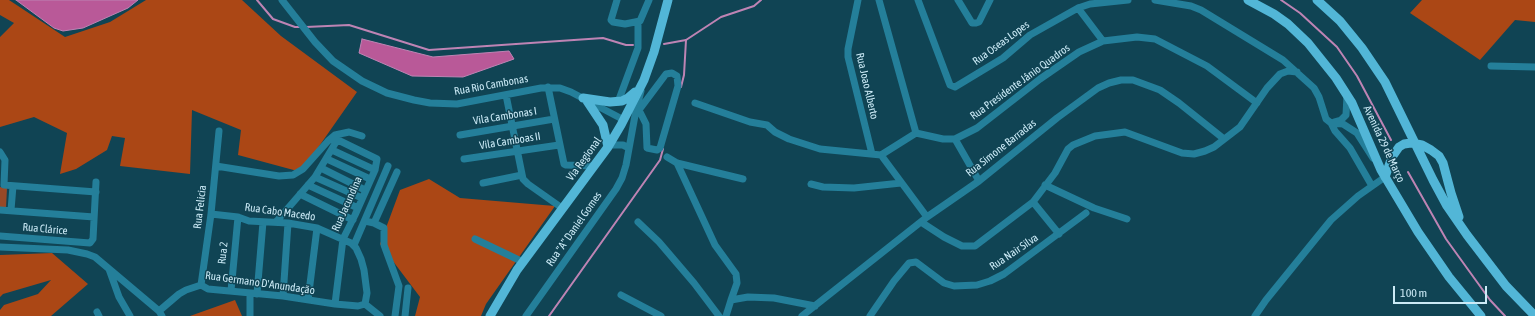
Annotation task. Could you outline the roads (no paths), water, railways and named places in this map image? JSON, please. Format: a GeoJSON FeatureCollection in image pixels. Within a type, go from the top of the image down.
{"type":"FeatureCollection","features":[{"type":"Feature","properties":{"kind":"main road","name":"Via Regional"},"geometry":{"type":"LineString","coordinates":[[490,316],[500,297],[523,262],[609,146],[622,123],[643,83],[654,52],[668,0]]}},
{"type":"Feature","properties":{"kind":"main road","name":"Avenida 29 de Março"},"geometry":{"type":"LineString","coordinates":[[1248,0],[1274,14],[1288,24],[1308,43],[1336,78],[1352,103],[1383,173],[1418,232],[1449,278],[1481,316]]}},
{"type":"Feature","properties":{"kind":"main road"},"geometry":{"type":"LineString","coordinates":[[1317,0],[1340,22],[1362,48],[1385,82],[1433,180],[1467,235],[1506,286],[1535,316]]}},
{"type":"Feature","properties":{"kind":"main road"},"geometry":{"type":"LineString","coordinates":[[588,101],[618,102],[628,98],[643,83]]}},
{"type":"Feature","properties":{"kind":"main road"},"geometry":{"type":"LineString","coordinates":[[588,101],[603,125],[609,146]]}},
{"type":"Feature","properties":{"kind":"main road"},"geometry":{"type":"LineString","coordinates":[[1383,173],[1399,147],[1404,144],[1416,144],[1431,150],[1439,156],[1443,163],[1457,212],[1467,235]]}},
{"type":"Feature","properties":{"kind":"street","name":"Rua Rio Cambonas"},"geometry":{"type":"LineString","coordinates":[[282,0],[309,35],[329,57],[347,72],[372,86],[399,97],[430,103],[450,104],[472,102],[548,87],[566,89],[622,123]]}},
{"type":"Feature","properties":{"kind":"street"},"geometry":{"type":"LineString","coordinates":[[617,0],[611,20],[612,22],[625,24],[638,22],[642,19],[649,0]]}},
{"type":"Feature","properties":{"kind":"street","name":"Rua Joao Alberto"},"geometry":{"type":"LineString","coordinates":[[858,0],[848,49],[848,57],[872,154]]}},
{"type":"Feature","properties":{"kind":"street"},"geometry":{"type":"LineString","coordinates":[[879,0],[916,133]]}},
{"type":"Feature","properties":{"kind":"street","name":"Rua Oseas Lopes"},"geometry":{"type":"LineString","coordinates":[[918,0],[950,85],[955,87],[1003,58],[1030,34],[1078,8],[1090,4],[1128,0]]}},
{"type":"Feature","properties":{"kind":"street"},"geometry":{"type":"LineString","coordinates":[[958,0],[972,23],[979,22],[990,0]]}},
{"type":"Feature","properties":{"kind":"street"},"geometry":{"type":"LineString","coordinates":[[1155,0],[1191,6],[1201,10],[1282,60],[1297,72],[1314,88],[1321,102],[1323,113],[1332,123],[1335,131],[1350,148],[1372,186]]}},
{"type":"Feature","properties":{"kind":"street"},"geometry":{"type":"LineString","coordinates":[[1078,8],[1103,41]]}},
{"type":"Feature","properties":{"kind":"street"},"geometry":{"type":"LineString","coordinates":[[618,102],[638,48],[638,22]]}},
{"type":"Feature","properties":{"kind":"street","name":"Rua Presidente Jânio Quadros"},"geometry":{"type":"LineString","coordinates":[[955,139],[977,128],[1040,79],[1079,52],[1103,41],[1137,37],[1155,39],[1207,66],[1257,103]]}},
{"type":"Feature","properties":{"kind":"street"},"geometry":{"type":"LineString","coordinates":[[1280,74],[1282,60]]}},
{"type":"Feature","properties":{"kind":"street"},"geometry":{"type":"LineString","coordinates":[[1491,66],[1535,66]]}},
{"type":"Feature","properties":{"kind":"street"},"geometry":{"type":"LineString","coordinates":[[881,155],[901,183],[924,220],[950,240],[962,246],[968,247],[979,244],[1033,202],[1055,173],[1068,149],[1081,140],[1095,136],[1125,132],[1182,153],[1188,154],[1206,151],[1240,127],[1270,84],[1280,74],[1288,71],[1297,72]]}},
{"type":"Feature","properties":{"kind":"street"},"geometry":{"type":"LineString","coordinates":[[672,73],[677,76],[678,86],[660,148],[657,150],[647,148],[646,124],[638,110],[666,74],[672,73]]}},
{"type":"Feature","properties":{"kind":"street","name":"Rua Simone Barradas"},"geometry":{"type":"LineString","coordinates":[[802,316],[924,220],[978,181],[1057,118],[1098,88],[1109,83],[1121,80],[1133,80],[1160,90],[1179,103],[1224,139]]}},
{"type":"Feature","properties":{"kind":"street","name":"Rua \"A\" Daniel Gomes"},"geometry":{"type":"LineString","coordinates":[[526,316],[616,189],[626,165],[643,83]]}},
{"type":"Feature","properties":{"kind":"street"},"geometry":{"type":"LineString","coordinates":[[548,87],[564,164],[594,166]]}},
{"type":"Feature","properties":{"kind":"street"},"geometry":{"type":"LineString","coordinates":[[506,95],[523,177],[528,184],[562,208]]}},
{"type":"Feature","properties":{"kind":"street"},"geometry":{"type":"LineString","coordinates":[[1332,123],[1341,120],[1346,115],[1347,95]]}},
{"type":"Feature","properties":{"kind":"street"},"geometry":{"type":"LineString","coordinates":[[695,102],[750,122],[767,125],[775,132],[789,139],[820,149],[881,155],[916,133],[943,139],[955,139],[978,181]]}},
{"type":"Feature","properties":{"kind":"street","name":"Vila Cambonas I"},"geometry":{"type":"LineString","coordinates":[[460,135],[554,119]]}},
{"type":"Feature","properties":{"kind":"street"},"geometry":{"type":"LineString","coordinates":[[1256,316],[1266,300],[1332,220],[1372,186],[1383,173],[1357,133],[1343,124],[1332,123]]}},
{"type":"Feature","properties":{"kind":"street","name":"Rua Felicia"},"geometry":{"type":"LineString","coordinates":[[201,285],[211,214],[220,131]]}},
{"type":"Feature","properties":{"kind":"street"},"geometry":{"type":"LineString","coordinates":[[216,166],[279,176],[293,175],[303,169],[335,135],[348,132],[362,136]]}},
{"type":"Feature","properties":{"kind":"street","name":"Rua Jacundina"},"geometry":{"type":"LineString","coordinates":[[332,150],[336,142],[340,141],[376,158],[378,161],[353,220],[343,239],[335,304]]}},
{"type":"Feature","properties":{"kind":"street","name":"Vila Camboas II"},"geometry":{"type":"LineString","coordinates":[[464,159],[559,145]]}},
{"type":"Feature","properties":{"kind":"street"},"geometry":{"type":"LineString","coordinates":[[609,146],[623,145],[629,148]]}},
{"type":"Feature","properties":{"kind":"street"},"geometry":{"type":"LineString","coordinates":[[276,222],[315,177],[332,150],[374,170]]}},
{"type":"Feature","properties":{"kind":"street"},"geometry":{"type":"LineString","coordinates":[[0,152],[5,160],[4,185],[96,192]]}},
{"type":"Feature","properties":{"kind":"street"},"geometry":{"type":"LineString","coordinates":[[667,158],[677,163],[743,179]]}},
{"type":"Feature","properties":{"kind":"street"},"geometry":{"type":"LineString","coordinates":[[327,159],[370,180]]}},
{"type":"Feature","properties":{"kind":"street"},"geometry":{"type":"LineString","coordinates":[[677,163],[715,245],[736,274],[737,283],[726,316]]}},
{"type":"Feature","properties":{"kind":"street"},"geometry":{"type":"LineString","coordinates":[[380,316],[372,308],[365,304],[367,293],[364,270],[361,259],[354,245],[388,166]]}},
{"type":"Feature","properties":{"kind":"street"},"geometry":{"type":"LineString","coordinates":[[321,168],[365,190]]}},
{"type":"Feature","properties":{"kind":"street"},"geometry":{"type":"LineString","coordinates":[[374,223],[397,172]]}},
{"type":"Feature","properties":{"kind":"street"},"geometry":{"type":"LineString","coordinates":[[315,177],[362,198]]}},
{"type":"Feature","properties":{"kind":"street"},"geometry":{"type":"LineString","coordinates":[[483,183],[523,177]]}},
{"type":"Feature","properties":{"kind":"street"},"geometry":{"type":"LineString","coordinates":[[0,210],[94,218],[96,182]]}},
{"type":"Feature","properties":{"kind":"street"},"geometry":{"type":"LineString","coordinates":[[811,184],[824,187],[854,188],[901,183]]}},
{"type":"Feature","properties":{"kind":"street"},"geometry":{"type":"LineString","coordinates":[[308,185],[358,208]]}},
{"type":"Feature","properties":{"kind":"street"},"geometry":{"type":"LineString","coordinates":[[1045,185],[1094,208],[1127,219]]}},
{"type":"Feature","properties":{"kind":"street"},"geometry":{"type":"LineString","coordinates":[[11,210],[13,186]]}},
{"type":"Feature","properties":{"kind":"street"},"geometry":{"type":"LineString","coordinates":[[300,194],[353,220]]}},
{"type":"Feature","properties":{"kind":"street"},"geometry":{"type":"LineString","coordinates":[[1033,202],[1059,234]]}},
{"type":"Feature","properties":{"kind":"street","name":"Rua Nair Silva"},"geometry":{"type":"LineString","coordinates":[[870,316],[894,281],[909,263],[916,262],[944,283],[954,286],[977,285],[990,281],[1004,274],[1086,213]]}},
{"type":"Feature","properties":{"kind":"street","name":"Rua Cabo Macedo"},"geometry":{"type":"LineString","coordinates":[[211,214],[238,217],[246,220],[276,222],[316,228],[354,245]]}},
{"type":"Feature","properties":{"kind":"street","name":"Rua 2"},"geometry":{"type":"LineString","coordinates":[[231,291],[238,217]]}},
{"type":"Feature","properties":{"kind":"street","name":"Rua Clárice"},"geometry":{"type":"LineString","coordinates":[[0,236],[89,244],[93,239],[94,218]]}},
{"type":"Feature","properties":{"kind":"street"},"geometry":{"type":"LineString","coordinates":[[365,221],[374,223],[384,228],[384,245],[399,285],[395,316]]}},
{"type":"Feature","properties":{"kind":"street"},"geometry":{"type":"LineString","coordinates":[[250,316],[263,222]]}},
{"type":"Feature","properties":{"kind":"street"},"geometry":{"type":"LineString","coordinates":[[638,222],[659,242],[720,316]]}},
{"type":"Feature","properties":{"kind":"street"},"geometry":{"type":"LineString","coordinates":[[283,296],[288,224]]}},
{"type":"Feature","properties":{"kind":"street"},"geometry":{"type":"LineString","coordinates":[[308,300],[316,228]]}},
{"type":"Feature","properties":{"kind":"street"},"geometry":{"type":"LineString","coordinates":[[475,239],[523,262]]}},
{"type":"Feature","properties":{"kind":"street"},"geometry":{"type":"LineString","coordinates":[[0,247],[53,249],[78,252],[95,257],[160,313]]}},
{"type":"Feature","properties":{"kind":"street"},"geometry":{"type":"LineString","coordinates":[[109,268],[119,297],[130,316]]}},
{"type":"Feature","properties":{"kind":"street","name":"Rua Germano D'Anundação"},"geometry":{"type":"LineString","coordinates":[[160,313],[172,298],[182,292],[201,285],[208,289],[283,296],[335,304],[353,306],[365,304]]}},
{"type":"Feature","properties":{"kind":"street"},"geometry":{"type":"LineString","coordinates":[[405,316],[408,288]]}},
{"type":"Feature","properties":{"kind":"street"},"geometry":{"type":"LineString","coordinates":[[621,295],[661,316]]}},
{"type":"Feature","properties":{"kind":"street"},"geometry":{"type":"LineString","coordinates":[[731,300],[748,297],[774,298],[815,306]]}},
{"type":"Feature","properties":{"kind":"street"},"geometry":{"type":"LineString","coordinates":[[372,308],[372,316]]}},
{"type":"Feature","properties":{"kind":"waterway"},"geometry":{"type":"LineString","coordinates":[[257,0],[273,19],[295,27],[300,27]]}},
{"type":"Feature","properties":{"kind":"waterway"},"geometry":{"type":"LineString","coordinates":[[664,44],[686,40],[721,17],[754,6],[761,0]]}},
{"type":"Feature","properties":{"kind":"waterway"},"geometry":{"type":"LineString","coordinates":[[1281,0],[1300,13],[1337,47],[1357,76],[1391,140]]}},
{"type":"Feature","properties":{"kind":"waterway"},"geometry":{"type":"LineString","coordinates":[[306,27],[349,25],[429,50],[603,38],[626,45],[633,45]]}},
{"type":"Feature","properties":{"kind":"waterway"},"geometry":{"type":"LineString","coordinates":[[681,87],[684,75],[686,40]]}},
{"type":"Feature","properties":{"kind":"waterway"},"geometry":{"type":"LineString","coordinates":[[549,316],[660,160],[663,149]]}},
{"type":"Feature","properties":{"kind":"waterway"},"geometry":{"type":"LineString","coordinates":[[1408,172],[1446,239],[1490,300],[1505,316]]}}]}
